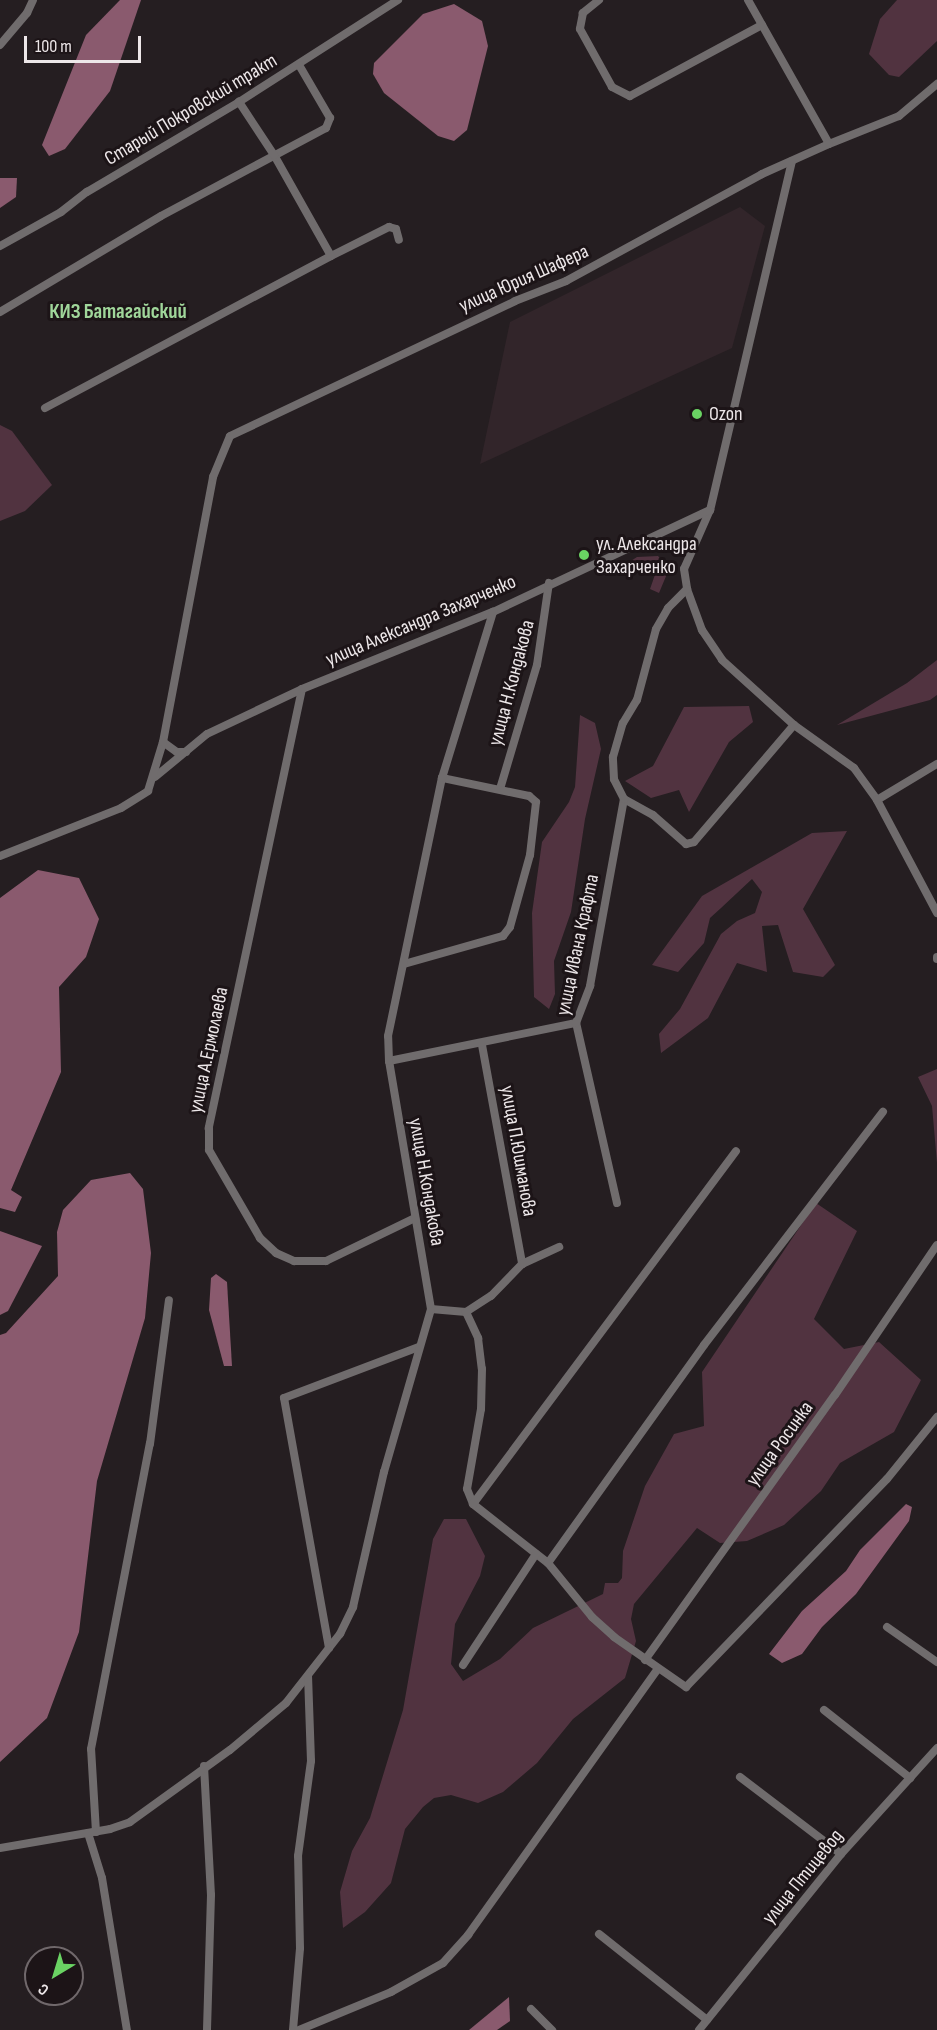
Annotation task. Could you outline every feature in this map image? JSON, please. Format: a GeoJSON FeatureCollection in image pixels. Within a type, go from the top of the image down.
{"type":"FeatureCollection","features":[{"type":"Feature","properties":{"kind":"street"},"geometry":{"type":"LineString","coordinates":[[0,45],[27,13],[33,0]]}},
{"type":"Feature","properties":{"kind":"street","name":"Старый Покровский тракт"},"geometry":{"type":"LineString","coordinates":[[0,246],[239,102],[398,0]]}},
{"type":"Feature","properties":{"kind":"street"},"geometry":{"type":"LineString","coordinates":[[599,0],[583,13],[580,29],[612,87],[630,96],[762,26]]}},
{"type":"Feature","properties":{"kind":"street"},"geometry":{"type":"LineString","coordinates":[[748,0],[829,144]]}},
{"type":"Feature","properties":{"kind":"street"},"geometry":{"type":"LineString","coordinates":[[0,312],[161,216],[330,123],[299,64]]}},
{"type":"Feature","properties":{"kind":"street","name":"улица Юрия Шафера"},"geometry":{"type":"LineString","coordinates":[[163,742],[213,477],[230,436],[505,305],[566,281],[792,161],[899,116],[937,84]]}},
{"type":"Feature","properties":{"kind":"street"},"geometry":{"type":"LineString","coordinates":[[239,102],[274,155],[331,256]]}},
{"type":"Feature","properties":{"kind":"street"},"geometry":{"type":"LineString","coordinates":[[792,161],[710,510],[684,569],[687,589],[702,630],[722,660],[794,725],[854,768],[877,801],[937,913]]}},
{"type":"Feature","properties":{"kind":"street"},"geometry":{"type":"LineString","coordinates":[[45,408],[389,227],[396,229],[399,240]]}},
{"type":"Feature","properties":{"kind":"street","name":"улица Александра Захарченко"},"geometry":{"type":"LineString","coordinates":[[0,856],[121,808],[148,791],[155,777],[207,734],[302,689],[493,612],[710,510]]}},
{"type":"Feature","properties":{"kind":"street","name":"улица Н.Кондакова"},"geometry":{"type":"LineString","coordinates":[[500,789],[537,665],[549,584]]}},
{"type":"Feature","properties":{"kind":"street"},"geometry":{"type":"LineString","coordinates":[[687,589],[668,608],[656,629],[637,700],[622,723],[613,757],[614,779],[624,799],[653,815],[679,839],[694,842],[794,725]]}},
{"type":"Feature","properties":{"kind":"street","name":"улица Н.Кондакова"},"geometry":{"type":"LineString","coordinates":[[431,1310],[389,1061],[388,1036],[442,778],[493,612]]}},
{"type":"Feature","properties":{"kind":"street","name":"улица А.Ермолаева"},"geometry":{"type":"LineString","coordinates":[[302,689],[209,1128],[209,1150],[260,1238],[276,1253],[294,1261],[326,1261],[415,1218]]}},
{"type":"Feature","properties":{"kind":"street"},"geometry":{"type":"LineString","coordinates":[[155,777],[163,742],[177,752],[186,752]]}},
{"type":"Feature","properties":{"kind":"street"},"geometry":{"type":"LineString","coordinates":[[877,801],[937,764]]}},
{"type":"Feature","properties":{"kind":"street"},"geometry":{"type":"LineString","coordinates":[[404,964],[494,939],[510,927],[538,810],[529,796],[442,778]]}},
{"type":"Feature","properties":{"kind":"street","name":"улица Ивана Крафта"},"geometry":{"type":"LineString","coordinates":[[617,1203],[576,1023],[590,986],[624,799]]}},
{"type":"Feature","properties":{"kind":"street"},"geometry":{"type":"LineString","coordinates":[[389,1061],[482,1045],[576,1023]]}},
{"type":"Feature","properties":{"kind":"street","name":"улица П.Юшманова"},"geometry":{"type":"LineString","coordinates":[[482,1045],[522,1264]]}},
{"type":"Feature","properties":{"kind":"street"},"geometry":{"type":"LineString","coordinates":[[548,1563],[704,1345],[882,1112]]}},
{"type":"Feature","properties":{"kind":"street"},"geometry":{"type":"LineString","coordinates":[[473,1504],[736,1151]]}},
{"type":"Feature","properties":{"kind":"street","name":"улица Росинка"},"geometry":{"type":"LineString","coordinates":[[645,1660],[835,1395],[937,1245]]}},
{"type":"Feature","properties":{"kind":"street"},"geometry":{"type":"LineString","coordinates":[[0,1848],[92,1832],[130,1822],[252,1733],[286,1703],[329,1648],[353,1606],[384,1472],[431,1310],[466,1311],[491,1296],[522,1264],[559,1247]]}},
{"type":"Feature","properties":{"kind":"street"},"geometry":{"type":"LineString","coordinates":[[127,2030],[102,1878],[92,1832],[91,1749],[150,1444],[170,1300]]}},
{"type":"Feature","properties":{"kind":"street"},"geometry":{"type":"LineString","coordinates":[[466,1311],[478,1338],[482,1369],[481,1409],[467,1489],[473,1504],[548,1563],[592,1617],[680,1686],[693,1683],[724,1646],[887,1479],[937,1417]]}},
{"type":"Feature","properties":{"kind":"street"},"geometry":{"type":"LineString","coordinates":[[329,1648],[285,1398],[419,1347]]}},
{"type":"Feature","properties":{"kind":"street"},"geometry":{"type":"LineString","coordinates":[[463,1665],[536,1554]]}},
{"type":"Feature","properties":{"kind":"street"},"geometry":{"type":"LineString","coordinates":[[887,1627],[937,1662]]}},
{"type":"Feature","properties":{"kind":"street"},"geometry":{"type":"LineString","coordinates":[[299,2030],[399,1988],[443,1963],[468,1935],[657,1670]]}},
{"type":"Feature","properties":{"kind":"street"},"geometry":{"type":"LineString","coordinates":[[294,2030],[300,1948],[298,1856],[311,1761],[308,1676]]}},
{"type":"Feature","properties":{"kind":"street"},"geometry":{"type":"LineString","coordinates":[[824,1710],[910,1778]]}},
{"type":"Feature","properties":{"kind":"street","name":"улица Птицевод"},"geometry":{"type":"LineString","coordinates":[[699,2030],[841,1854],[937,1748]]}},
{"type":"Feature","properties":{"kind":"street"},"geometry":{"type":"LineString","coordinates":[[204,1766],[211,1895],[207,2030]]}},
{"type":"Feature","properties":{"kind":"street"},"geometry":{"type":"LineString","coordinates":[[740,1777],[841,1854]]}},
{"type":"Feature","properties":{"kind":"street"},"geometry":{"type":"LineString","coordinates":[[599,1934],[707,2019]]}},
{"type":"Feature","properties":{"kind":"street"},"geometry":{"type":"LineString","coordinates":[[531,2009],[552,2030]]}},
{"type":"Feature","properties":{"kind":"shaded area"},"geometry":{"type":"Polygon","coordinates":[[[120,0],[141,0],[110,91],[65,149],[49,156],[42,145],[86,35],[120,0]]]}},
{"type":"Feature","properties":{"kind":"shaded area"},"geometry":{"type":"Polygon","coordinates":[[[897,0],[937,0],[937,41],[899,77],[889,75],[869,54],[880,19],[897,0]]]}},
{"type":"Feature","properties":{"kind":"shaded area"},"geometry":{"type":"Polygon","coordinates":[[[454,4],[482,21],[488,46],[467,130],[454,141],[438,136],[384,93],[373,74],[374,63],[423,14],[454,4]]]}},
{"type":"Feature","properties":{"kind":"shaded area"},"geometry":{"type":"Polygon","coordinates":[[[0,178],[17,178],[16,197],[0,208],[0,178]]]}},
{"type":"Feature","properties":{"kind":"shaded area"},"geometry":{"type":"Polygon","coordinates":[[[740,207],[765,226],[732,348],[480,464],[510,322],[740,207]]]}},
{"type":"Feature","properties":{"kind":"shaded area"},"geometry":{"type":"Polygon","coordinates":[[[0,425],[12,431],[52,485],[25,511],[0,521],[0,425]]]}},
{"type":"Feature","properties":{"kind":"shaded area"},"geometry":{"type":"Polygon","coordinates":[[[658,556],[669,569],[659,593],[650,589],[657,569],[646,565],[629,574],[623,566],[637,557],[658,556]]]}},
{"type":"Feature","properties":{"kind":"shaded area"},"geometry":{"type":"Polygon","coordinates":[[[937,660],[937,695],[930,700],[837,725],[907,683],[937,660]]]}},
{"type":"Feature","properties":{"kind":"shaded area"},"geometry":{"type":"Polygon","coordinates":[[[749,706],[753,722],[729,742],[689,812],[679,790],[651,798],[625,781],[653,766],[684,707],[749,706]]]}},
{"type":"Feature","properties":{"kind":"shaded area"},"geometry":{"type":"Polygon","coordinates":[[[580,715],[595,723],[601,749],[585,819],[571,912],[554,961],[555,994],[549,1009],[534,997],[532,913],[542,842],[569,802],[575,787],[580,715]]]}},
{"type":"Feature","properties":{"kind":"shaded area"},"geometry":{"type":"Polygon","coordinates":[[[847,831],[803,909],[835,965],[823,977],[793,972],[778,925],[762,926],[767,972],[737,963],[708,1018],[661,1053],[659,1034],[680,1009],[721,934],[737,921],[755,913],[762,892],[752,879],[710,918],[704,943],[678,972],[652,965],[702,896],[812,833],[847,831]]]}},
{"type":"Feature","properties":{"kind":"shaded area"},"geometry":{"type":"Polygon","coordinates":[[[38,870],[79,878],[99,919],[86,957],[59,987],[61,1072],[11,1190],[22,1197],[15,1212],[0,1208],[0,898],[38,870]]]}},
{"type":"Feature","properties":{"kind":"shaded area"},"geometry":{"type":"Polygon","coordinates":[[[937,1069],[937,1163],[932,1106],[918,1077],[937,1069]]]}},
{"type":"Feature","properties":{"kind":"shaded area"},"geometry":{"type":"Polygon","coordinates":[[[130,1173],[143,1189],[151,1253],[145,1318],[97,1481],[79,1632],[47,1718],[0,1762],[0,1335],[6,1333],[58,1276],[57,1232],[63,1210],[91,1180],[130,1173]]]}},
{"type":"Feature","properties":{"kind":"shaded area"},"geometry":{"type":"Polygon","coordinates":[[[816,1203],[857,1231],[814,1319],[844,1349],[879,1342],[921,1380],[894,1432],[840,1463],[821,1491],[784,1525],[747,1541],[720,1543],[697,1528],[634,1604],[631,1619],[636,1641],[625,1678],[573,1719],[537,1763],[503,1792],[478,1803],[451,1795],[434,1798],[423,1807],[405,1829],[391,1883],[365,1912],[343,1928],[340,1892],[352,1851],[370,1818],[403,1710],[433,1539],[444,1519],[466,1519],[485,1556],[480,1576],[455,1624],[451,1664],[463,1681],[500,1659],[533,1628],[603,1594],[605,1583],[618,1583],[622,1578],[623,1551],[645,1486],[674,1434],[704,1426],[702,1372],[816,1203]]]}},
{"type":"Feature","properties":{"kind":"shaded area"},"geometry":{"type":"Polygon","coordinates":[[[0,1231],[42,1246],[8,1311],[0,1315],[0,1231]]]}},
{"type":"Feature","properties":{"kind":"shaded area"},"geometry":{"type":"Polygon","coordinates":[[[216,1274],[227,1282],[232,1366],[224,1366],[209,1310],[211,1278],[216,1274]]]}},
{"type":"Feature","properties":{"kind":"shaded area"},"geometry":{"type":"Polygon","coordinates":[[[906,1504],[912,1507],[909,1521],[856,1594],[822,1627],[802,1654],[782,1663],[769,1654],[802,1611],[846,1571],[860,1550],[906,1504]]]}},
{"type":"Feature","properties":{"kind":"shaded area"},"geometry":{"type":"Polygon","coordinates":[[[509,1997],[510,2021],[497,2030],[469,2030],[509,1997]]]}},
{"type":"Feature","properties":{"kind":"place","name":"Ozon"},"geometry":{"type":"Point","coordinates":[697,414]}},
{"type":"Feature","properties":{"kind":"place","name":"ул. Александра Захарченко"},"geometry":{"type":"Point","coordinates":[584,555]}},
{"type":"Feature","properties":{"kind":"district","name":"КИЗ Батагайский"},"geometry":{"type":"Point","coordinates":[118,312]}}]}
